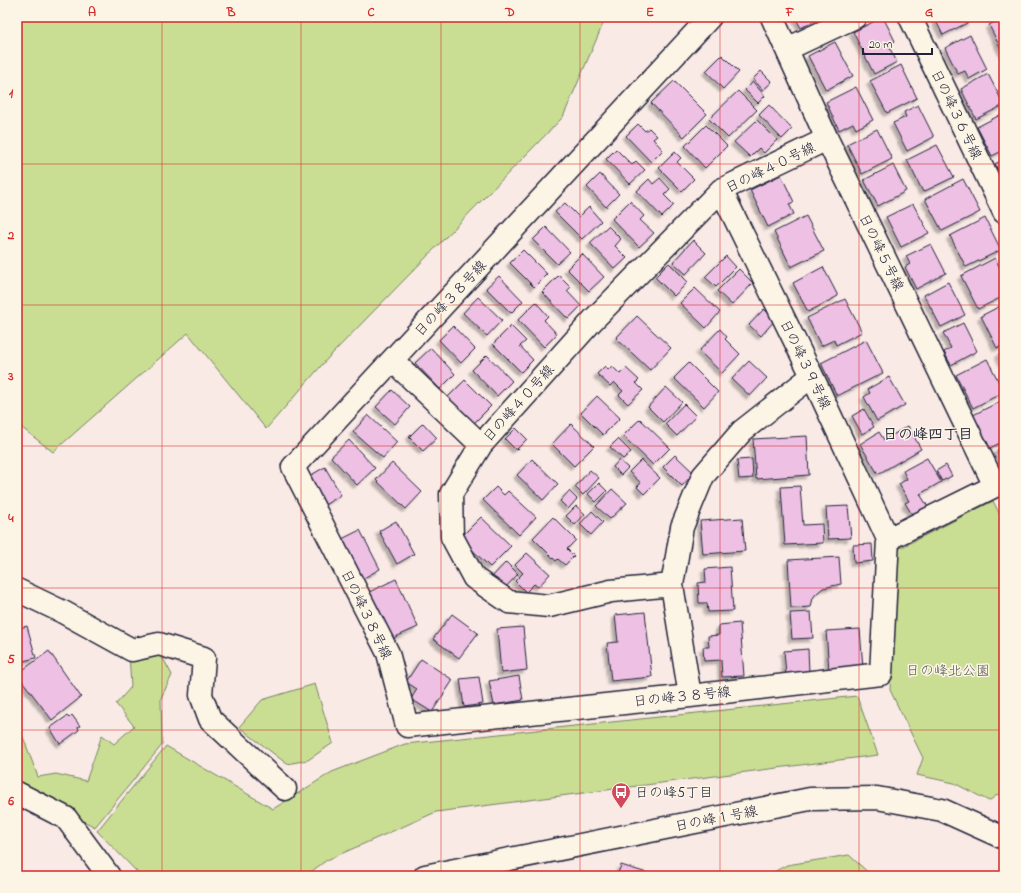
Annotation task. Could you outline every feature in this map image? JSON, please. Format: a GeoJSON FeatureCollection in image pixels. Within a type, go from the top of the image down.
{"type":"FeatureCollection","features":[{"type":"Feature","properties":{"kind":"street","name":"日の峰３８号線"},"geometry":{"type":"LineString","coordinates":[[710,17],[293,467],[388,653],[407,726],[881,674],[888,539]]}},
{"type":"Feature","properties":{"kind":"street","name":"日の峰５号線"},"geometry":{"type":"LineString","coordinates":[[772,17],[827,139],[995,486],[888,539]]}},
{"type":"Feature","properties":{"kind":"street"},"geometry":{"type":"LineString","coordinates":[[786,49],[855,17]]}},
{"type":"Feature","properties":{"kind":"street","name":"日の峰３６号線"},"geometry":{"type":"LineString","coordinates":[[910,17],[1004,212]]}},
{"type":"Feature","properties":{"kind":"street","name":"日の峰４０号線"},"geometry":{"type":"LineString","coordinates":[[672,585],[611,591],[549,606],[509,602],[474,578],[452,537],[451,494],[481,444],[593,320],[722,190],[827,139]]}},
{"type":"Feature","properties":{"kind":"street","name":"日の峰３９号線"},"geometry":{"type":"LineString","coordinates":[[722,190],[812,376],[888,539]]}},
{"type":"Feature","properties":{"kind":"street"},"geometry":{"type":"LineString","coordinates":[[392,361],[481,444]]}},
{"type":"Feature","properties":{"kind":"street"},"geometry":{"type":"LineString","coordinates":[[690,696],[672,585],[682,527],[703,476],[742,431],[812,376]]}},
{"type":"Feature","properties":{"kind":"street"},"geometry":{"type":"LineString","coordinates":[[17,590],[63,612],[132,650],[159,644],[204,658],[202,695],[210,719],[285,789]]}},
{"type":"Feature","properties":{"kind":"street"},"geometry":{"type":"LineString","coordinates":[[17,793],[66,818],[109,876]]}},
{"type":"Feature","properties":{"kind":"street","name":"日の峰１号線"},"geometry":{"type":"LineString","coordinates":[[424,876],[810,799],[877,798],[942,810],[1004,838]]}},
{"type":"Feature","properties":{"kind":"green space"},"geometry":{"type":"Polygon","coordinates":[[[17,17],[606,17],[563,117],[328,358],[266,429],[188,333],[53,452],[17,424],[17,17]]]}},
{"type":"Feature","properties":{"kind":"green space","name":"日の峰北公園"},"geometry":{"type":"Polygon","coordinates":[[[993,501],[1004,523],[1004,790],[989,801],[954,783],[917,775],[923,758],[890,690],[898,549],[993,501]]]}},
{"type":"Feature","properties":{"kind":"green space"},"geometry":{"type":"Polygon","coordinates":[[[157,647],[172,675],[161,698],[162,745],[95,827],[24,789],[17,776],[17,739],[23,737],[38,777],[56,774],[86,781],[102,735],[114,744],[134,726],[116,704],[131,687],[129,653],[157,647]]]}},
{"type":"Feature","properties":{"kind":"green space"},"geometry":{"type":"Polygon","coordinates":[[[315,684],[333,743],[308,760],[287,764],[239,727],[262,700],[315,684]]]}},
{"type":"Feature","properties":{"kind":"green space"},"geometry":{"type":"Polygon","coordinates":[[[857,696],[878,755],[436,812],[327,860],[305,876],[141,876],[97,831],[166,746],[273,809],[332,772],[405,744],[857,696]]]}},
{"type":"Feature","properties":{"kind":"green space"},"geometry":{"type":"Polygon","coordinates":[[[849,855],[872,876],[766,876],[787,865],[849,855]]]}},
{"type":"Feature","properties":{"kind":"building"},"geometry":{"type":"Polygon","coordinates":[[[795,17],[821,17],[801,28],[795,17]]]}},
{"type":"Feature","properties":{"kind":"building"},"geometry":{"type":"Polygon","coordinates":[[[883,17],[895,41],[888,45],[897,62],[874,74],[853,32],[883,17]]]}},
{"type":"Feature","properties":{"kind":"building"},"geometry":{"type":"Polygon","coordinates":[[[934,17],[969,17],[971,21],[943,35],[934,17]]]}},
{"type":"Feature","properties":{"kind":"building"},"geometry":{"type":"Polygon","coordinates":[[[1004,17],[1004,55],[989,25],[1004,17]]]}},
{"type":"Feature","properties":{"kind":"building"},"geometry":{"type":"Polygon","coordinates":[[[970,35],[987,69],[969,79],[965,71],[958,74],[945,48],[970,35]]]}},
{"type":"Feature","properties":{"kind":"building"},"geometry":{"type":"Polygon","coordinates":[[[835,42],[853,76],[826,90],[808,56],[835,42]]]}},
{"type":"Feature","properties":{"kind":"building"},"geometry":{"type":"Polygon","coordinates":[[[722,55],[739,72],[723,89],[706,71],[722,55]]]}},
{"type":"Feature","properties":{"kind":"building"},"geometry":{"type":"Polygon","coordinates":[[[901,65],[917,98],[887,113],[870,81],[901,65]]]}},
{"type":"Feature","properties":{"kind":"building"},"geometry":{"type":"Polygon","coordinates":[[[761,71],[772,82],[763,90],[753,79],[761,71]]]}},
{"type":"Feature","properties":{"kind":"building"},"geometry":{"type":"Polygon","coordinates":[[[988,74],[1004,105],[976,119],[961,89],[988,74]]]}},
{"type":"Feature","properties":{"kind":"building"},"geometry":{"type":"Polygon","coordinates":[[[674,81],[707,114],[684,137],[651,103],[674,81]]]}},
{"type":"Feature","properties":{"kind":"building"},"geometry":{"type":"Polygon","coordinates":[[[753,82],[765,96],[758,103],[745,90],[753,82]]]}},
{"type":"Feature","properties":{"kind":"building"},"geometry":{"type":"Polygon","coordinates":[[[856,87],[873,120],[856,129],[853,123],[839,130],[826,102],[856,87]]]}},
{"type":"Feature","properties":{"kind":"building"},"geometry":{"type":"Polygon","coordinates":[[[738,91],[757,110],[728,138],[709,119],[738,91]]]}},
{"type":"Feature","properties":{"kind":"building"},"geometry":{"type":"Polygon","coordinates":[[[769,105],[792,129],[782,139],[759,115],[769,105]]]}},
{"type":"Feature","properties":{"kind":"building"},"geometry":{"type":"Polygon","coordinates":[[[918,105],[934,137],[907,151],[893,123],[906,117],[904,112],[918,105]]]}},
{"type":"Feature","properties":{"kind":"building"},"geometry":{"type":"Polygon","coordinates":[[[1004,113],[1004,150],[992,156],[977,127],[1004,113]]]}},
{"type":"Feature","properties":{"kind":"building"},"geometry":{"type":"Polygon","coordinates":[[[757,120],[777,140],[764,153],[759,148],[750,157],[734,142],[757,120]]]}},
{"type":"Feature","properties":{"kind":"building"},"geometry":{"type":"Polygon","coordinates":[[[638,124],[645,131],[649,128],[657,136],[653,139],[663,150],[651,162],[626,136],[638,124]]]}},
{"type":"Feature","properties":{"kind":"building"},"geometry":{"type":"Polygon","coordinates":[[[706,125],[727,146],[705,168],[685,146],[706,125]]]}},
{"type":"Feature","properties":{"kind":"building"},"geometry":{"type":"Polygon","coordinates":[[[877,129],[892,159],[862,174],[847,144],[877,129]]]}},
{"type":"Feature","properties":{"kind":"building"},"geometry":{"type":"Polygon","coordinates":[[[937,145],[954,177],[923,192],[907,160],[937,145]]]}},
{"type":"Feature","properties":{"kind":"building"},"geometry":{"type":"Polygon","coordinates":[[[616,149],[632,165],[636,161],[645,170],[630,184],[606,159],[616,149]]]}},
{"type":"Feature","properties":{"kind":"building"},"geometry":{"type":"Polygon","coordinates":[[[675,152],[681,158],[677,162],[694,179],[682,191],[659,168],[675,152]]]}},
{"type":"Feature","properties":{"kind":"building"},"geometry":{"type":"Polygon","coordinates":[[[1004,159],[1004,181],[995,164],[1004,159]]]}},
{"type":"Feature","properties":{"kind":"building"},"geometry":{"type":"Polygon","coordinates":[[[893,165],[906,191],[878,206],[864,180],[893,165]]]}},
{"type":"Feature","properties":{"kind":"building"},"geometry":{"type":"Polygon","coordinates":[[[600,174],[619,194],[606,207],[587,187],[600,174]]]}},
{"type":"Feature","properties":{"kind":"building"},"geometry":{"type":"Polygon","coordinates":[[[781,175],[794,202],[789,204],[794,214],[768,227],[750,190],[781,175]]]}},
{"type":"Feature","properties":{"kind":"building"},"geometry":{"type":"Polygon","coordinates":[[[660,178],[670,189],[664,195],[674,205],[662,217],[637,191],[649,179],[653,184],[660,178]]]}},
{"type":"Feature","properties":{"kind":"building"},"geometry":{"type":"Polygon","coordinates":[[[963,179],[980,212],[942,231],[925,199],[963,179]]]}},
{"type":"Feature","properties":{"kind":"building"},"geometry":{"type":"Polygon","coordinates":[[[630,201],[644,216],[640,220],[654,233],[639,247],[612,219],[630,201]]]}},
{"type":"Feature","properties":{"kind":"building"},"geometry":{"type":"Polygon","coordinates":[[[565,203],[579,217],[589,207],[601,221],[582,239],[555,212],[565,203]]]}},
{"type":"Feature","properties":{"kind":"building"},"geometry":{"type":"Polygon","coordinates":[[[913,204],[929,233],[901,247],[886,217],[913,204]]]}},
{"type":"Feature","properties":{"kind":"building"},"geometry":{"type":"Polygon","coordinates":[[[806,216],[824,251],[791,267],[774,232],[806,216]]]}},
{"type":"Feature","properties":{"kind":"building"},"geometry":{"type":"Polygon","coordinates":[[[985,218],[1001,250],[966,267],[950,236],[985,218]]]}},
{"type":"Feature","properties":{"kind":"building"},"geometry":{"type":"Polygon","coordinates":[[[608,226],[621,239],[615,246],[627,258],[615,269],[590,243],[608,226]]]}},
{"type":"Feature","properties":{"kind":"building"},"geometry":{"type":"Polygon","coordinates":[[[546,227],[570,252],[557,264],[533,240],[546,227]]]}},
{"type":"Feature","properties":{"kind":"building"},"geometry":{"type":"Polygon","coordinates":[[[693,240],[706,253],[686,274],[673,262],[693,240]]]}},
{"type":"Feature","properties":{"kind":"building"},"geometry":{"type":"Polygon","coordinates":[[[931,244],[946,273],[916,289],[905,267],[910,264],[906,256],[931,244]]]}},
{"type":"Feature","properties":{"kind":"building"},"geometry":{"type":"Polygon","coordinates":[[[523,250],[547,274],[534,287],[510,263],[523,250]]]}},
{"type":"Feature","properties":{"kind":"building"},"geometry":{"type":"Polygon","coordinates":[[[582,254],[604,277],[589,291],[567,269],[582,254]]]}},
{"type":"Feature","properties":{"kind":"building"},"geometry":{"type":"Polygon","coordinates":[[[726,256],[736,267],[716,287],[705,277],[726,256]]]}},
{"type":"Feature","properties":{"kind":"building"},"geometry":{"type":"Polygon","coordinates":[[[995,258],[1004,276],[1004,296],[978,309],[961,276],[995,258]]]}},
{"type":"Feature","properties":{"kind":"building"},"geometry":{"type":"Polygon","coordinates":[[[669,263],[688,282],[674,296],[655,277],[669,263]]]}},
{"type":"Feature","properties":{"kind":"building"},"geometry":{"type":"Polygon","coordinates":[[[823,267],[838,296],[808,312],[793,283],[823,267]]]}},
{"type":"Feature","properties":{"kind":"building"},"geometry":{"type":"Polygon","coordinates":[[[739,269],[753,283],[732,305],[717,291],[739,269]]]}},
{"type":"Feature","properties":{"kind":"building"},"geometry":{"type":"Polygon","coordinates":[[[559,275],[571,287],[567,291],[581,306],[568,319],[542,292],[559,275]]]}},
{"type":"Feature","properties":{"kind":"building"},"geometry":{"type":"Polygon","coordinates":[[[499,276],[523,301],[511,313],[486,288],[499,276]]]}},
{"type":"Feature","properties":{"kind":"building"},"geometry":{"type":"Polygon","coordinates":[[[948,282],[965,315],[941,327],[924,295],[948,282]]]}},
{"type":"Feature","properties":{"kind":"building"},"geometry":{"type":"Polygon","coordinates":[[[695,288],[720,312],[706,328],[680,303],[695,288]]]}},
{"type":"Feature","properties":{"kind":"building"},"geometry":{"type":"Polygon","coordinates":[[[478,297],[502,320],[487,336],[463,313],[478,297]]]}},
{"type":"Feature","properties":{"kind":"building"},"geometry":{"type":"Polygon","coordinates":[[[845,299],[862,332],[836,345],[834,340],[821,346],[807,318],[845,299]]]}},
{"type":"Feature","properties":{"kind":"building"},"geometry":{"type":"Polygon","coordinates":[[[536,302],[548,316],[544,320],[557,334],[544,347],[518,320],[536,302]]]}},
{"type":"Feature","properties":{"kind":"building"},"geometry":{"type":"Polygon","coordinates":[[[1004,304],[1004,345],[997,348],[981,316],[1004,304]]]}},
{"type":"Feature","properties":{"kind":"building"},"geometry":{"type":"Polygon","coordinates":[[[764,309],[775,320],[761,336],[749,325],[764,309]]]}},
{"type":"Feature","properties":{"kind":"building"},"geometry":{"type":"Polygon","coordinates":[[[637,316],[671,348],[650,370],[616,338],[637,316]]]}},
{"type":"Feature","properties":{"kind":"building"},"geometry":{"type":"Polygon","coordinates":[[[963,323],[977,351],[951,365],[944,352],[951,348],[943,333],[963,323]]]}},
{"type":"Feature","properties":{"kind":"building"},"geometry":{"type":"Polygon","coordinates":[[[453,326],[475,349],[461,363],[439,340],[453,326]]]}},
{"type":"Feature","properties":{"kind":"building"},"geometry":{"type":"Polygon","coordinates":[[[511,326],[526,341],[520,346],[533,360],[521,372],[493,344],[511,326]]]}},
{"type":"Feature","properties":{"kind":"building"},"geometry":{"type":"Polygon","coordinates":[[[720,329],[727,337],[725,339],[740,354],[722,373],[699,351],[720,329]]]}},
{"type":"Feature","properties":{"kind":"building"},"geometry":{"type":"Polygon","coordinates":[[[866,340],[883,373],[837,396],[821,363],[866,340]]]}},
{"type":"Feature","properties":{"kind":"building"},"geometry":{"type":"Polygon","coordinates":[[[431,348],[455,374],[440,389],[415,363],[431,348]]]}},
{"type":"Feature","properties":{"kind":"building"},"geometry":{"type":"Polygon","coordinates":[[[1004,351],[1004,364],[999,354],[1004,351]]]}},
{"type":"Feature","properties":{"kind":"building"},"geometry":{"type":"Polygon","coordinates":[[[487,355],[512,381],[497,396],[472,370],[487,355]]]}},
{"type":"Feature","properties":{"kind":"building"},"geometry":{"type":"Polygon","coordinates":[[[987,359],[1004,392],[973,408],[956,375],[987,359]]]}},
{"type":"Feature","properties":{"kind":"building"},"geometry":{"type":"Polygon","coordinates":[[[749,361],[767,378],[750,396],[732,379],[749,361]]]}},
{"type":"Feature","properties":{"kind":"building"},"geometry":{"type":"Polygon","coordinates":[[[689,363],[718,392],[704,407],[674,378],[689,363]]]}},
{"type":"Feature","properties":{"kind":"building"},"geometry":{"type":"Polygon","coordinates":[[[605,366],[608,370],[612,366],[620,374],[626,368],[639,380],[636,383],[643,390],[628,404],[619,395],[623,391],[614,382],[610,386],[597,374],[605,366]]]}},
{"type":"Feature","properties":{"kind":"building"},"geometry":{"type":"Polygon","coordinates":[[[889,377],[905,405],[877,421],[864,397],[870,393],[868,389],[889,377]]]}},
{"type":"Feature","properties":{"kind":"building"},"geometry":{"type":"Polygon","coordinates":[[[465,380],[491,406],[474,423],[448,397],[465,380]]]}},
{"type":"Feature","properties":{"kind":"building"},"geometry":{"type":"Polygon","coordinates":[[[666,387],[682,402],[663,422],[648,407],[666,387]]]}},
{"type":"Feature","properties":{"kind":"building"},"geometry":{"type":"Polygon","coordinates":[[[392,390],[410,407],[395,424],[376,407],[392,390]]]}},
{"type":"Feature","properties":{"kind":"building"},"geometry":{"type":"Polygon","coordinates":[[[597,396],[620,418],[603,435],[581,413],[597,396]]]}},
{"type":"Feature","properties":{"kind":"building"},"geometry":{"type":"Polygon","coordinates":[[[1003,400],[1004,441],[990,448],[973,415],[1003,400]]]}},
{"type":"Feature","properties":{"kind":"building"},"geometry":{"type":"Polygon","coordinates":[[[684,404],[696,416],[677,436],[665,424],[684,404]]]}},
{"type":"Feature","properties":{"kind":"building"},"geometry":{"type":"Polygon","coordinates":[[[864,409],[874,427],[862,434],[852,416],[864,409]]]}},
{"type":"Feature","properties":{"kind":"building"},"geometry":{"type":"Polygon","coordinates":[[[368,415],[397,442],[383,458],[353,432],[368,415]]]}},
{"type":"Feature","properties":{"kind":"building"},"geometry":{"type":"Polygon","coordinates":[[[640,419],[670,448],[653,465],[623,436],[640,419]]]}},
{"type":"Feature","properties":{"kind":"building"},"geometry":{"type":"Polygon","coordinates":[[[423,423],[437,438],[423,451],[409,437],[423,423]]]}},
{"type":"Feature","properties":{"kind":"building"},"geometry":{"type":"Polygon","coordinates":[[[571,424],[594,446],[574,466],[552,444],[571,424]]]}},
{"type":"Feature","properties":{"kind":"building"},"geometry":{"type":"Polygon","coordinates":[[[908,426],[921,449],[878,474],[860,444],[879,432],[884,440],[908,426]]]}},
{"type":"Feature","properties":{"kind":"building"},"geometry":{"type":"Polygon","coordinates":[[[516,428],[527,439],[516,450],[505,439],[516,428]]]}},
{"type":"Feature","properties":{"kind":"building"},"geometry":{"type":"Polygon","coordinates":[[[807,436],[809,475],[756,479],[753,439],[807,436]]]}},
{"type":"Feature","properties":{"kind":"building"},"geometry":{"type":"Polygon","coordinates":[[[618,439],[631,452],[623,459],[610,447],[618,439]]]}},
{"type":"Feature","properties":{"kind":"building"},"geometry":{"type":"Polygon","coordinates":[[[349,440],[375,468],[357,485],[331,457],[349,440]]]}},
{"type":"Feature","properties":{"kind":"building"},"geometry":{"type":"Polygon","coordinates":[[[1004,447],[1004,464],[997,450],[1004,447]]]}},
{"type":"Feature","properties":{"kind":"building"},"geometry":{"type":"Polygon","coordinates":[[[675,455],[694,473],[682,486],[663,467],[675,455]]]}},
{"type":"Feature","properties":{"kind":"building"},"geometry":{"type":"Polygon","coordinates":[[[927,458],[941,482],[920,494],[928,507],[913,516],[905,503],[909,501],[899,484],[907,479],[903,471],[927,458]]]}},
{"type":"Feature","properties":{"kind":"building"},"geometry":{"type":"Polygon","coordinates":[[[532,459],[558,484],[543,500],[517,475],[532,459]]]}},
{"type":"Feature","properties":{"kind":"building"},"geometry":{"type":"Polygon","coordinates":[[[752,459],[753,478],[739,479],[737,460],[752,459]]]}},
{"type":"Feature","properties":{"kind":"building"},"geometry":{"type":"Polygon","coordinates":[[[619,460],[628,468],[621,475],[613,467],[619,460]]]}},
{"type":"Feature","properties":{"kind":"building"},"geometry":{"type":"Polygon","coordinates":[[[641,460],[660,478],[644,494],[637,487],[641,483],[629,472],[641,460]]]}},
{"type":"Feature","properties":{"kind":"building"},"geometry":{"type":"Polygon","coordinates":[[[392,463],[422,492],[406,509],[376,480],[392,463]]]}},
{"type":"Feature","properties":{"kind":"building"},"geometry":{"type":"Polygon","coordinates":[[[946,465],[952,476],[942,481],[936,471],[946,465]]]}},
{"type":"Feature","properties":{"kind":"building"},"geometry":{"type":"Polygon","coordinates":[[[325,467],[341,495],[323,506],[306,478],[325,467]]]}},
{"type":"Feature","properties":{"kind":"building"},"geometry":{"type":"Polygon","coordinates":[[[590,470],[599,478],[583,495],[575,487],[590,470]]]}},
{"type":"Feature","properties":{"kind":"building"},"geometry":{"type":"Polygon","coordinates":[[[599,483],[607,491],[596,502],[588,494],[599,483]]]}},
{"type":"Feature","properties":{"kind":"building"},"geometry":{"type":"Polygon","coordinates":[[[800,486],[803,525],[822,524],[823,543],[785,545],[781,487],[800,486]]]}},
{"type":"Feature","properties":{"kind":"building"},"geometry":{"type":"Polygon","coordinates":[[[496,487],[504,495],[508,491],[536,517],[519,535],[483,500],[496,487]]]}},
{"type":"Feature","properties":{"kind":"building"},"geometry":{"type":"Polygon","coordinates":[[[612,489],[627,503],[610,519],[596,506],[612,489]]]}},
{"type":"Feature","properties":{"kind":"building"},"geometry":{"type":"Polygon","coordinates":[[[569,491],[577,499],[568,509],[560,501],[569,491]]]}},
{"type":"Feature","properties":{"kind":"building"},"geometry":{"type":"Polygon","coordinates":[[[576,506],[585,514],[575,525],[566,516],[576,506]]]}},
{"type":"Feature","properties":{"kind":"building"},"geometry":{"type":"Polygon","coordinates":[[[848,506],[851,538],[828,539],[826,507],[848,506]]]}},
{"type":"Feature","properties":{"kind":"building"},"geometry":{"type":"Polygon","coordinates":[[[592,511],[603,522],[591,535],[580,524],[592,511]]]}},
{"type":"Feature","properties":{"kind":"building"},"geometry":{"type":"Polygon","coordinates":[[[481,517],[511,546],[490,567],[460,538],[481,517]]]}},
{"type":"Feature","properties":{"kind":"building"},"geometry":{"type":"Polygon","coordinates":[[[553,517],[576,540],[567,549],[574,556],[565,565],[558,559],[556,561],[533,538],[553,517]]]}},
{"type":"Feature","properties":{"kind":"building"},"geometry":{"type":"Polygon","coordinates":[[[742,518],[745,551],[703,554],[700,521],[742,518]]]}},
{"type":"Feature","properties":{"kind":"building"},"geometry":{"type":"Polygon","coordinates":[[[396,521],[414,554],[397,564],[379,531],[396,521]]]}},
{"type":"Feature","properties":{"kind":"building"},"geometry":{"type":"Polygon","coordinates":[[[360,530],[380,569],[362,579],[342,539],[360,530]]]}},
{"type":"Feature","properties":{"kind":"building"},"geometry":{"type":"Polygon","coordinates":[[[872,544],[873,561],[854,563],[853,545],[872,544]]]}},
{"type":"Feature","properties":{"kind":"building"},"geometry":{"type":"Polygon","coordinates":[[[527,553],[550,574],[538,587],[534,584],[526,592],[515,581],[523,573],[515,565],[527,553]]]}},
{"type":"Feature","properties":{"kind":"building"},"geometry":{"type":"Polygon","coordinates":[[[839,557],[841,584],[823,588],[813,598],[811,607],[791,608],[788,560],[839,557]]]}},
{"type":"Feature","properties":{"kind":"building"},"geometry":{"type":"Polygon","coordinates":[[[506,562],[518,574],[503,590],[491,578],[506,562]]]}},
{"type":"Feature","properties":{"kind":"building"},"geometry":{"type":"Polygon","coordinates":[[[730,567],[733,611],[708,612],[707,603],[699,603],[698,583],[706,582],[705,569],[730,567]]]}},
{"type":"Feature","properties":{"kind":"building"},"geometry":{"type":"Polygon","coordinates":[[[396,579],[418,627],[391,639],[369,592],[396,579]]]}},
{"type":"Feature","properties":{"kind":"building"},"geometry":{"type":"Polygon","coordinates":[[[645,612],[652,677],[611,681],[607,643],[618,642],[615,615],[645,612]]]}},
{"type":"Feature","properties":{"kind":"building"},"geometry":{"type":"Polygon","coordinates":[[[811,612],[813,638],[792,639],[790,613],[811,612]]]}},
{"type":"Feature","properties":{"kind":"building"},"geometry":{"type":"Polygon","coordinates":[[[452,614],[478,633],[459,658],[433,639],[452,614]]]}},
{"type":"Feature","properties":{"kind":"building"},"geometry":{"type":"Polygon","coordinates":[[[740,623],[744,676],[722,677],[721,660],[704,661],[703,647],[709,647],[708,636],[719,635],[719,625],[740,623]]]}},
{"type":"Feature","properties":{"kind":"building"},"geometry":{"type":"Polygon","coordinates":[[[27,626],[36,658],[19,662],[17,656],[17,629],[27,626]]]}},
{"type":"Feature","properties":{"kind":"building"},"geometry":{"type":"Polygon","coordinates":[[[523,627],[527,670],[501,673],[497,629],[523,627]]]}},
{"type":"Feature","properties":{"kind":"building"},"geometry":{"type":"Polygon","coordinates":[[[860,629],[863,668],[829,670],[826,631],[860,629]]]}},
{"type":"Feature","properties":{"kind":"building"},"geometry":{"type":"Polygon","coordinates":[[[808,649],[809,672],[786,674],[784,651],[808,649]]]}},
{"type":"Feature","properties":{"kind":"building"},"geometry":{"type":"Polygon","coordinates":[[[49,651],[81,697],[52,720],[17,674],[49,651]]]}},
{"type":"Feature","properties":{"kind":"building"},"geometry":{"type":"Polygon","coordinates":[[[421,659],[453,680],[432,712],[411,699],[417,689],[406,682],[421,659]]]}},
{"type":"Feature","properties":{"kind":"building"},"geometry":{"type":"Polygon","coordinates":[[[519,676],[523,700],[494,705],[489,681],[519,676]]]}},
{"type":"Feature","properties":{"kind":"building"},"geometry":{"type":"Polygon","coordinates":[[[479,677],[483,704],[464,707],[460,679],[479,677]]]}},
{"type":"Feature","properties":{"kind":"building"},"geometry":{"type":"Polygon","coordinates":[[[72,715],[80,726],[78,727],[79,730],[60,744],[50,728],[67,716],[69,718],[72,715]]]}},
{"type":"Feature","properties":{"kind":"building"},"geometry":{"type":"Polygon","coordinates":[[[621,865],[657,876],[617,876],[621,865]]]}},
{"type":"Feature","properties":{"kind":"place","name":"日の峰5丁目"},"geometry":{"type":"Point","coordinates":[621,809]}},
{"type":"Feature","properties":{"kind":"district","name":"日の峰四丁目"},"geometry":{"type":"Point","coordinates":[928,434]}}]}
